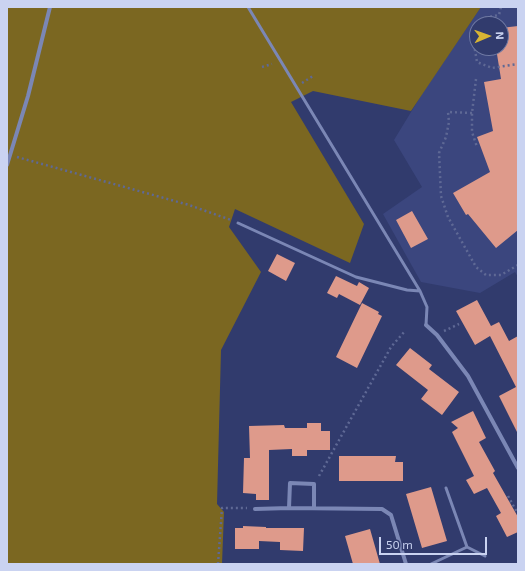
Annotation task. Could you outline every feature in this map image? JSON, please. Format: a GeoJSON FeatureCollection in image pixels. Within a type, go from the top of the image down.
{"type":"FeatureCollection","features":[{"type":"Feature","properties":{"kind":"street"},"geometry":{"type":"LineString","coordinates":[[7,165],[28,96],[50,7]]}},
{"type":"Feature","properties":{"kind":"street"},"geometry":{"type":"LineString","coordinates":[[426,325],[437,335],[468,376],[518,468]]}},
{"type":"Feature","properties":{"kind":"street"},"geometry":{"type":"LineString","coordinates":[[289,508],[290,483],[314,484],[314,508]]}},
{"type":"Feature","properties":{"kind":"street"},"geometry":{"type":"LineString","coordinates":[[255,509],[382,509],[391,515],[406,564]]}},
{"type":"Feature","properties":{"kind":"lane"},"geometry":{"type":"LineString","coordinates":[[248,7],[420,291],[427,307],[426,325]]}},
{"type":"Feature","properties":{"kind":"lane"},"geometry":{"type":"LineString","coordinates":[[238,222],[356,277],[406,290],[420,291]]}},
{"type":"Feature","properties":{"kind":"lane"},"geometry":{"type":"LineString","coordinates":[[446,488],[467,547],[485,556]]}},
{"type":"Feature","properties":{"kind":"lane"},"geometry":{"type":"LineString","coordinates":[[431,564],[467,547]]}},
{"type":"Feature","properties":{"kind":"path"},"geometry":{"type":"LineString","coordinates":[[494,16],[499,15],[501,7]]}},
{"type":"Feature","properties":{"kind":"path"},"geometry":{"type":"LineString","coordinates":[[476,56],[477,62],[492,68],[518,64]]}},
{"type":"Feature","properties":{"kind":"path"},"geometry":{"type":"LineString","coordinates":[[297,87],[313,76]]}},
{"type":"Feature","properties":{"kind":"path"},"geometry":{"type":"LineString","coordinates":[[476,79],[472,113],[472,132],[477,146]]}},
{"type":"Feature","properties":{"kind":"path"},"geometry":{"type":"LineString","coordinates":[[472,113],[448,112],[449,122],[446,137],[439,154],[441,196],[448,217],[476,267],[486,275],[501,275],[518,265]]}},
{"type":"Feature","properties":{"kind":"path"},"geometry":{"type":"LineString","coordinates":[[11,155],[189,204],[238,222]]}},
{"type":"Feature","properties":{"kind":"path"},"geometry":{"type":"LineString","coordinates":[[437,335],[459,324]]}},
{"type":"Feature","properties":{"kind":"path"},"geometry":{"type":"LineString","coordinates":[[319,476],[391,346],[405,331]]}},
{"type":"Feature","properties":{"kind":"path"},"geometry":{"type":"LineString","coordinates":[[508,496],[518,514]]}},
{"type":"Feature","properties":{"kind":"path"},"geometry":{"type":"LineString","coordinates":[[218,564],[222,508],[255,509]]}},
{"type":"Feature","properties":{"kind":"shaded area"},"geometry":{"type":"Polygon","coordinates":[[[7,7],[481,7],[475,16],[469,16],[469,25],[411,111],[313,91],[291,102],[364,224],[350,263],[235,209],[229,227],[261,272],[221,350],[217,504],[224,512],[222,564],[7,564],[7,7]]]}},
{"type":"Feature","properties":{"kind":"shaded area"},"geometry":{"type":"Polygon","coordinates":[[[481,7],[518,7],[518,277],[515,272],[480,293],[421,282],[383,214],[422,187],[394,140],[422,94],[469,25],[469,56],[509,56],[509,16],[475,16],[481,7]]]}},
{"type":"Feature","properties":{"kind":"building"},"geometry":{"type":"Polygon","coordinates":[[[518,26],[518,230],[496,248],[468,214],[466,215],[453,193],[490,172],[477,137],[493,131],[484,82],[501,79],[497,56],[509,56],[509,27],[518,26]]]}},
{"type":"Feature","properties":{"kind":"building"},"geometry":{"type":"Polygon","coordinates":[[[412,211],[428,239],[411,248],[396,220],[412,211]]]}},
{"type":"Feature","properties":{"kind":"building"},"geometry":{"type":"Polygon","coordinates":[[[277,254],[295,263],[286,281],[268,271],[277,254]]]}},
{"type":"Feature","properties":{"kind":"building"},"geometry":{"type":"Polygon","coordinates":[[[336,276],[357,286],[359,282],[369,288],[360,305],[339,294],[337,298],[327,293],[336,276]]]}},
{"type":"Feature","properties":{"kind":"building"},"geometry":{"type":"Polygon","coordinates":[[[477,300],[491,326],[499,322],[509,341],[518,336],[518,434],[499,396],[516,387],[490,336],[475,345],[456,311],[477,300]]]}},
{"type":"Feature","properties":{"kind":"building"},"geometry":{"type":"Polygon","coordinates":[[[362,303],[379,312],[378,314],[382,316],[357,368],[336,357],[362,303]]]}},
{"type":"Feature","properties":{"kind":"building"},"geometry":{"type":"Polygon","coordinates":[[[410,348],[432,365],[429,369],[459,392],[442,415],[421,399],[428,390],[396,365],[410,348]]]}},
{"type":"Feature","properties":{"kind":"building"},"geometry":{"type":"Polygon","coordinates":[[[473,411],[486,438],[479,442],[495,471],[493,473],[518,517],[518,532],[507,537],[496,516],[501,513],[487,488],[474,494],[466,480],[474,476],[452,432],[458,428],[451,422],[473,411]]]}},
{"type":"Feature","properties":{"kind":"building"},"geometry":{"type":"Polygon","coordinates":[[[307,423],[321,423],[321,431],[330,431],[330,450],[307,450],[307,456],[292,456],[292,449],[269,450],[269,500],[256,500],[256,494],[243,493],[244,458],[250,458],[249,426],[284,425],[285,428],[307,428],[307,423]]]}},
{"type":"Feature","properties":{"kind":"building"},"geometry":{"type":"Polygon","coordinates":[[[339,456],[396,456],[395,462],[403,462],[403,481],[339,481],[339,456]]]}},
{"type":"Feature","properties":{"kind":"building"},"geometry":{"type":"Polygon","coordinates":[[[431,487],[447,541],[422,548],[406,494],[431,487]]]}},
{"type":"Feature","properties":{"kind":"building"},"geometry":{"type":"Polygon","coordinates":[[[243,526],[266,528],[304,528],[303,551],[280,550],[280,542],[259,541],[259,549],[235,549],[235,528],[243,528],[243,526]]]}},
{"type":"Feature","properties":{"kind":"building"},"geometry":{"type":"Polygon","coordinates":[[[370,529],[380,564],[353,564],[345,536],[370,529]]]}}]}
